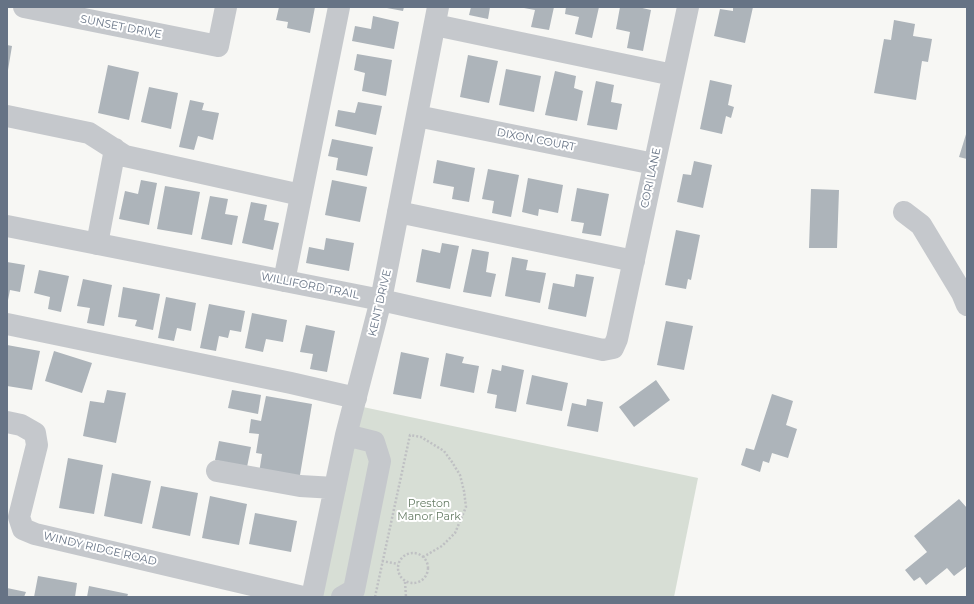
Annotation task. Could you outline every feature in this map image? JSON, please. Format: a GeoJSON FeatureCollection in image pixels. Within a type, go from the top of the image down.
{"type":"FeatureCollection","features":[{"type":"Feature","properties":{"kind":"street","name":"SUNSET DRIVE"},"geometry":{"type":"LineString","coordinates":[[24,7],[218,46],[226,7]]}},
{"type":"Feature","properties":{"kind":"street"},"geometry":{"type":"LineString","coordinates":[[284,281],[339,7]]}},
{"type":"Feature","properties":{"kind":"street","name":"CORI LANE"},"geometry":{"type":"LineString","coordinates":[[613,348],[617,339],[688,7]]}},
{"type":"Feature","properties":{"kind":"street"},"geometry":{"type":"LineString","coordinates":[[436,16],[673,75]]}},
{"type":"Feature","properties":{"kind":"street","name":"KENT DRIVE"},"geometry":{"type":"LineString","coordinates":[[312,597],[346,436],[381,300],[436,16]]}},
{"type":"Feature","properties":{"kind":"street"},"geometry":{"type":"LineString","coordinates":[[7,116],[89,133],[125,156],[301,195]]}},
{"type":"Feature","properties":{"kind":"street","name":"DIXON COURT"},"geometry":{"type":"LineString","coordinates":[[417,116],[654,164]]}},
{"type":"Feature","properties":{"kind":"street"},"geometry":{"type":"LineString","coordinates":[[97,244],[116,149]]}},
{"type":"Feature","properties":{"kind":"street"},"geometry":{"type":"LineString","coordinates":[[398,212],[634,261]]}},
{"type":"Feature","properties":{"kind":"street"},"geometry":{"type":"LineString","coordinates":[[904,212],[921,225],[962,293],[967,305]]}},
{"type":"Feature","properties":{"kind":"street","name":"WILLIFORD TRAIL"},"geometry":{"type":"LineString","coordinates":[[7,226],[381,300],[603,350],[613,348]]}},
{"type":"Feature","properties":{"kind":"street"},"geometry":{"type":"LineString","coordinates":[[7,324],[277,380],[356,398]]}},
{"type":"Feature","properties":{"kind":"street","name":"WINDY RIDGE ROAD"},"geometry":{"type":"LineString","coordinates":[[7,422],[21,425],[35,433],[37,445],[18,517],[23,529],[35,534],[303,597]]}},
{"type":"Feature","properties":{"kind":"street"},"geometry":{"type":"LineString","coordinates":[[342,597],[354,590],[380,461],[374,442],[346,436]]}},
{"type":"Feature","properties":{"kind":"street"},"geometry":{"type":"LineString","coordinates":[[217,471],[300,486],[335,488]]}},
{"type":"Feature","properties":{"kind":"path"},"geometry":{"type":"LineString","coordinates":[[375,597],[410,435],[421,437],[444,451],[460,475],[466,507],[455,533],[442,546],[423,557]]}},
{"type":"Feature","properties":{"kind":"path"},"geometry":{"type":"LineString","coordinates":[[414,553],[423,557],[428,565],[427,575],[424,579],[416,584],[410,584],[401,579],[397,569],[400,559],[404,555],[414,553]]}},
{"type":"Feature","properties":{"kind":"path"},"geometry":{"type":"LineString","coordinates":[[405,582],[406,597]]}},
{"type":"Feature","properties":{"kind":"green space","name":"Preston Manor Park"},"geometry":{"type":"Polygon","coordinates":[[[363,407],[698,478],[674,597],[321,597],[363,407]]]}},
{"type":"Feature","properties":{"kind":"building"},"geometry":{"type":"Polygon","coordinates":[[[279,7],[315,7],[310,33],[287,28],[288,22],[276,20],[279,7]]]}},
{"type":"Feature","properties":{"kind":"building"},"geometry":{"type":"Polygon","coordinates":[[[387,7],[404,7],[403,11],[387,7]]]}},
{"type":"Feature","properties":{"kind":"building"},"geometry":{"type":"Polygon","coordinates":[[[471,7],[490,7],[488,19],[469,15],[471,7]]]}},
{"type":"Feature","properties":{"kind":"building"},"geometry":{"type":"Polygon","coordinates":[[[524,7],[554,7],[549,30],[531,27],[535,10],[524,7]]]}},
{"type":"Feature","properties":{"kind":"building"},"geometry":{"type":"Polygon","coordinates":[[[566,7],[599,7],[592,38],[575,34],[579,17],[565,14],[566,7]]]}},
{"type":"Feature","properties":{"kind":"building"},"geometry":{"type":"Polygon","coordinates":[[[620,7],[638,7],[651,10],[643,51],[627,48],[630,32],[616,29],[620,7]]]}},
{"type":"Feature","properties":{"kind":"building"},"geometry":{"type":"Polygon","coordinates":[[[733,7],[753,7],[745,43],[714,36],[720,9],[733,11],[733,7]]]}},
{"type":"Feature","properties":{"kind":"building"},"geometry":{"type":"Polygon","coordinates":[[[373,16],[399,22],[394,49],[352,41],[355,26],[371,29],[373,16]]]}},
{"type":"Feature","properties":{"kind":"building"},"geometry":{"type":"Polygon","coordinates":[[[894,20],[915,24],[913,36],[932,39],[928,62],[922,61],[916,100],[874,93],[884,39],[891,40],[894,20]]]}},
{"type":"Feature","properties":{"kind":"building"},"geometry":{"type":"Polygon","coordinates":[[[7,45],[12,46],[8,70],[7,70],[7,45]]]}},
{"type":"Feature","properties":{"kind":"building"},"geometry":{"type":"Polygon","coordinates":[[[357,54],[392,60],[386,96],[362,91],[365,73],[354,70],[357,54]]]}},
{"type":"Feature","properties":{"kind":"building"},"geometry":{"type":"Polygon","coordinates":[[[468,55],[498,61],[489,103],[460,97],[468,55]]]}},
{"type":"Feature","properties":{"kind":"building"},"geometry":{"type":"Polygon","coordinates":[[[108,65],[139,72],[129,120],[98,113],[108,65]]]}},
{"type":"Feature","properties":{"kind":"building"},"geometry":{"type":"Polygon","coordinates":[[[506,69],[541,76],[534,112],[499,105],[506,69]]]}},
{"type":"Feature","properties":{"kind":"building"},"geometry":{"type":"Polygon","coordinates":[[[555,71],[576,76],[574,88],[583,91],[577,121],[545,115],[555,71]]]}},
{"type":"Feature","properties":{"kind":"building"},"geometry":{"type":"Polygon","coordinates":[[[710,80],[732,85],[728,105],[734,107],[731,118],[726,116],[722,134],[700,129],[710,80]]]}},
{"type":"Feature","properties":{"kind":"building"},"geometry":{"type":"Polygon","coordinates":[[[596,81],[614,85],[611,102],[622,104],[617,130],[587,125],[596,81]]]}},
{"type":"Feature","properties":{"kind":"building"},"geometry":{"type":"Polygon","coordinates":[[[149,87],[178,93],[171,129],[141,122],[149,87]]]}},
{"type":"Feature","properties":{"kind":"building"},"geometry":{"type":"Polygon","coordinates":[[[190,100],[204,103],[202,110],[219,113],[213,140],[198,136],[194,150],[179,147],[190,100]]]}},
{"type":"Feature","properties":{"kind":"building"},"geometry":{"type":"Polygon","coordinates":[[[358,102],[382,106],[376,135],[335,126],[338,110],[355,113],[358,102]]]}},
{"type":"Feature","properties":{"kind":"building"},"geometry":{"type":"Polygon","coordinates":[[[967,131],[967,159],[959,157],[967,131]]]}},
{"type":"Feature","properties":{"kind":"building"},"geometry":{"type":"Polygon","coordinates":[[[332,139],[373,147],[367,176],[336,170],[338,158],[328,156],[332,139]]]}},
{"type":"Feature","properties":{"kind":"building"},"geometry":{"type":"Polygon","coordinates":[[[437,160],[475,168],[469,202],[452,199],[454,187],[433,183],[437,160]]]}},
{"type":"Feature","properties":{"kind":"building"},"geometry":{"type":"Polygon","coordinates":[[[694,161],[712,165],[703,208],[677,202],[683,174],[691,175],[694,161]]]}},
{"type":"Feature","properties":{"kind":"building"},"geometry":{"type":"Polygon","coordinates":[[[488,169],[519,175],[511,217],[492,213],[494,201],[482,199],[488,169]]]}},
{"type":"Feature","properties":{"kind":"building"},"geometry":{"type":"Polygon","coordinates":[[[528,178],[563,185],[558,213],[539,209],[538,216],[522,212],[528,178]]]}},
{"type":"Feature","properties":{"kind":"building"},"geometry":{"type":"Polygon","coordinates":[[[141,180],[157,183],[149,225],[119,219],[125,191],[138,194],[141,180]]]}},
{"type":"Feature","properties":{"kind":"building"},"geometry":{"type":"Polygon","coordinates":[[[332,180],[367,187],[360,222],[325,215],[332,180]]]}},
{"type":"Feature","properties":{"kind":"building"},"geometry":{"type":"Polygon","coordinates":[[[165,186],[200,192],[192,235],[157,229],[165,186]]]}},
{"type":"Feature","properties":{"kind":"building"},"geometry":{"type":"Polygon","coordinates":[[[577,188],[609,194],[601,236],[582,233],[584,223],[571,221],[577,188]]]}},
{"type":"Feature","properties":{"kind":"building"},"geometry":{"type":"Polygon","coordinates":[[[811,189],[839,190],[837,248],[809,248],[811,189]]]}},
{"type":"Feature","properties":{"kind":"building"},"geometry":{"type":"Polygon","coordinates":[[[210,196],[228,199],[225,214],[238,216],[232,245],[201,239],[210,196]]]}},
{"type":"Feature","properties":{"kind":"building"},"geometry":{"type":"Polygon","coordinates":[[[251,202],[267,205],[264,220],[279,223],[273,250],[242,243],[251,202]]]}},
{"type":"Feature","properties":{"kind":"building"},"geometry":{"type":"Polygon","coordinates":[[[676,230],[700,235],[691,280],[688,279],[686,289],[665,285],[676,230]]]}},
{"type":"Feature","properties":{"kind":"building"},"geometry":{"type":"Polygon","coordinates":[[[326,238],[354,243],[349,271],[306,263],[309,247],[324,250],[326,238]]]}},
{"type":"Feature","properties":{"kind":"building"},"geometry":{"type":"Polygon","coordinates":[[[442,243],[459,246],[450,289],[416,282],[422,249],[440,253],[442,243]]]}},
{"type":"Feature","properties":{"kind":"building"},"geometry":{"type":"Polygon","coordinates":[[[472,249],[489,252],[486,272],[496,274],[491,297],[463,292],[472,249]]]}},
{"type":"Feature","properties":{"kind":"building"},"geometry":{"type":"Polygon","coordinates":[[[512,257],[528,260],[526,270],[546,273],[540,303],[505,296],[512,257]]]}},
{"type":"Feature","properties":{"kind":"building"},"geometry":{"type":"Polygon","coordinates":[[[7,262],[25,265],[20,292],[10,290],[8,300],[7,300],[7,262]]]}},
{"type":"Feature","properties":{"kind":"building"},"geometry":{"type":"Polygon","coordinates":[[[39,270],[69,276],[61,312],[48,309],[50,297],[34,293],[39,270]]]}},
{"type":"Feature","properties":{"kind":"building"},"geometry":{"type":"Polygon","coordinates":[[[576,274],[594,277],[586,317],[548,309],[553,283],[574,287],[576,274]]]}},
{"type":"Feature","properties":{"kind":"building"},"geometry":{"type":"Polygon","coordinates":[[[83,279],[112,285],[104,326],[87,323],[90,308],[77,306],[83,279]]]}},
{"type":"Feature","properties":{"kind":"building"},"geometry":{"type":"Polygon","coordinates":[[[123,287],[160,294],[153,330],[135,326],[137,320],[118,317],[123,287]]]}},
{"type":"Feature","properties":{"kind":"building"},"geometry":{"type":"Polygon","coordinates":[[[166,297],[196,303],[191,331],[177,328],[174,341],[158,338],[166,297]]]}},
{"type":"Feature","properties":{"kind":"building"},"geometry":{"type":"Polygon","coordinates":[[[209,304],[245,311],[241,332],[230,330],[228,338],[219,336],[216,351],[200,348],[209,304]]]}},
{"type":"Feature","properties":{"kind":"building"},"geometry":{"type":"Polygon","coordinates":[[[252,313],[287,320],[283,342],[266,339],[263,352],[245,348],[252,313]]]}},
{"type":"Feature","properties":{"kind":"building"},"geometry":{"type":"Polygon","coordinates":[[[666,321],[693,326],[684,370],[657,365],[666,321]]]}},
{"type":"Feature","properties":{"kind":"building"},"geometry":{"type":"Polygon","coordinates":[[[306,325],[335,331],[327,372],[310,369],[313,354],[300,352],[306,325]]]}},
{"type":"Feature","properties":{"kind":"building"},"geometry":{"type":"Polygon","coordinates":[[[7,345],[40,351],[32,390],[7,386],[7,345]]]}},
{"type":"Feature","properties":{"kind":"building"},"geometry":{"type":"Polygon","coordinates":[[[54,351],[92,363],[82,393],[45,381],[54,351]]]}},
{"type":"Feature","properties":{"kind":"building"},"geometry":{"type":"Polygon","coordinates":[[[401,352],[429,358],[421,399],[393,394],[401,352]]]}},
{"type":"Feature","properties":{"kind":"building"},"geometry":{"type":"Polygon","coordinates":[[[446,353],[464,357],[462,363],[479,366],[474,393],[440,386],[446,353]]]}},
{"type":"Feature","properties":{"kind":"building"},"geometry":{"type":"Polygon","coordinates":[[[502,365],[524,370],[516,412],[495,408],[497,395],[487,393],[492,369],[501,371],[502,365]]]}},
{"type":"Feature","properties":{"kind":"building"},"geometry":{"type":"Polygon","coordinates":[[[532,375],[568,383],[562,411],[526,404],[532,375]]]}},
{"type":"Feature","properties":{"kind":"building"},"geometry":{"type":"Polygon","coordinates":[[[656,380],[670,400],[634,427],[619,407],[656,380]]]}},
{"type":"Feature","properties":{"kind":"building"},"geometry":{"type":"Polygon","coordinates":[[[107,390],[126,393],[116,443],[83,436],[90,401],[104,403],[107,390]]]}},
{"type":"Feature","properties":{"kind":"building"},"geometry":{"type":"Polygon","coordinates":[[[232,390],[261,395],[258,414],[228,408],[232,390]]]}},
{"type":"Feature","properties":{"kind":"building"},"geometry":{"type":"Polygon","coordinates":[[[772,394],[793,401],[786,425],[797,429],[788,458],[772,453],[769,463],[763,461],[760,472],[741,465],[746,448],[754,450],[772,394]]]}},
{"type":"Feature","properties":{"kind":"building"},"geometry":{"type":"Polygon","coordinates":[[[266,396],[312,404],[299,481],[259,473],[262,454],[256,453],[259,434],[249,433],[251,419],[261,421],[266,396]]]}},
{"type":"Feature","properties":{"kind":"building"},"geometry":{"type":"Polygon","coordinates":[[[587,399],[603,402],[598,432],[567,426],[572,403],[586,406],[587,399]]]}},
{"type":"Feature","properties":{"kind":"building"},"geometry":{"type":"Polygon","coordinates":[[[219,441],[251,447],[247,467],[215,460],[219,441]]]}},
{"type":"Feature","properties":{"kind":"building"},"geometry":{"type":"Polygon","coordinates":[[[68,458],[103,465],[94,514],[59,508],[68,458]]]}},
{"type":"Feature","properties":{"kind":"building"},"geometry":{"type":"Polygon","coordinates":[[[112,473],[151,481],[142,524],[104,516],[112,473]]]}},
{"type":"Feature","properties":{"kind":"building"},"geometry":{"type":"Polygon","coordinates":[[[161,486],[198,493],[190,536],[152,528],[161,486]]]}},
{"type":"Feature","properties":{"kind":"building"},"geometry":{"type":"Polygon","coordinates":[[[210,496],[247,504],[239,545],[202,538],[210,496]]]}},
{"type":"Feature","properties":{"kind":"building"},"geometry":{"type":"Polygon","coordinates":[[[959,499],[967,508],[967,566],[954,576],[947,568],[926,585],[920,577],[914,581],[905,570],[927,552],[914,536],[959,499]]]}},
{"type":"Feature","properties":{"kind":"building"},"geometry":{"type":"Polygon","coordinates":[[[255,513],[297,521],[291,552],[249,544],[255,513]]]}},
{"type":"Feature","properties":{"kind":"building"},"geometry":{"type":"Polygon","coordinates":[[[38,576],[77,583],[75,597],[34,597],[38,576]]]}},
{"type":"Feature","properties":{"kind":"building"},"geometry":{"type":"Polygon","coordinates":[[[89,586],[128,594],[127,597],[87,597],[89,586]]]}},
{"type":"Feature","properties":{"kind":"building"},"geometry":{"type":"Polygon","coordinates":[[[7,588],[26,592],[24,597],[7,597],[7,588]]]}}]}
